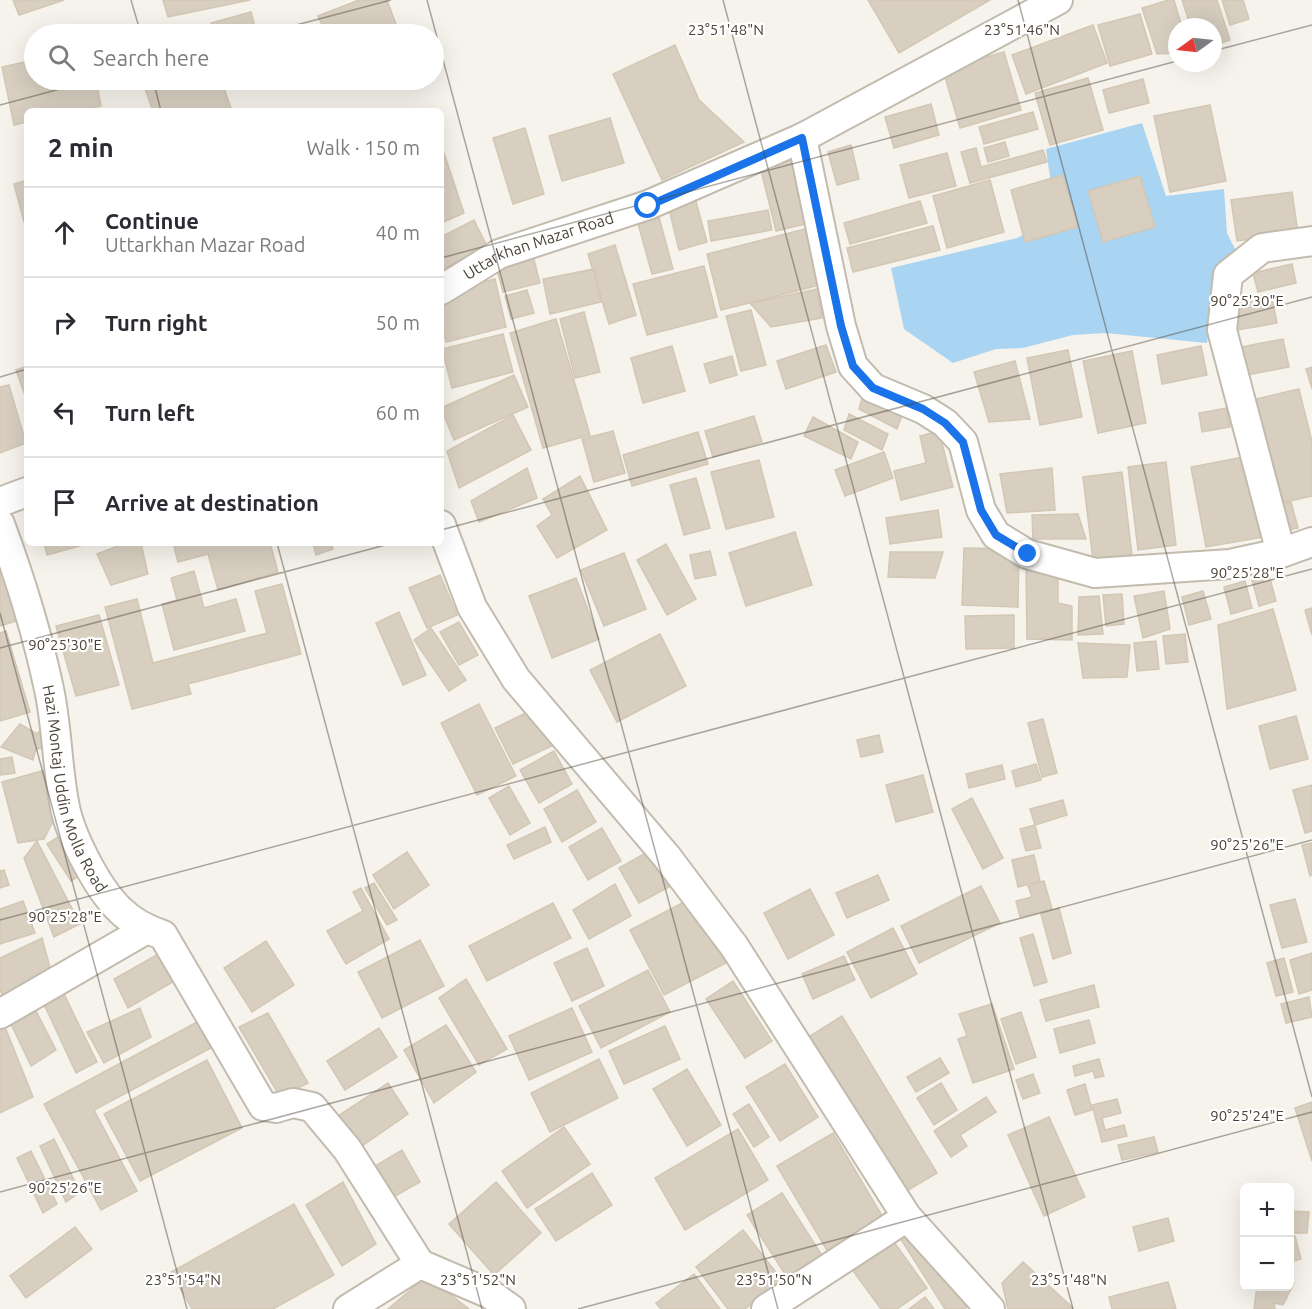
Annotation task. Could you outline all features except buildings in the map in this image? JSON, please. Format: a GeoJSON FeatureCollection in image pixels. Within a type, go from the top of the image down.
{"type":"FeatureCollection","features":[{"type":"Feature","properties":{"kind":"street","name":"Uttarkhan Mazar Road"},"geometry":{"type":"LineString","coordinates":[[444,288],[499,254],[648,206],[802,138],[1058,0]]}},
{"type":"Feature","properties":{"kind":"street"},"geometry":{"type":"LineString","coordinates":[[802,138],[841,326],[853,366],[873,388],[923,409],[945,423],[963,442],[981,510],[996,535],[1028,554],[1095,573],[1230,564],[1281,553],[1312,542]]}},
{"type":"Feature","properties":{"kind":"street"},"geometry":{"type":"LineString","coordinates":[[1281,553],[1222,330],[1228,275],[1262,248],[1312,241]]}},
{"type":"Feature","properties":{"kind":"street"},"geometry":{"type":"LineString","coordinates":[[0,502],[24,493]]}},
{"type":"Feature","properties":{"kind":"street","name":"Hazi Montaj Uddin Molla Road"},"geometry":{"type":"LineString","coordinates":[[0,524],[37,636],[50,692],[64,804],[75,835],[102,888],[120,911],[147,929],[163,935],[264,1106],[276,1108],[293,1103],[312,1107],[347,1149],[420,1264]]}},
{"type":"Feature","properties":{"kind":"street"},"geometry":{"type":"LineString","coordinates":[[444,533],[472,607],[516,679],[667,857],[734,946],[907,1217],[990,1309]]}},
{"type":"Feature","properties":{"kind":"street"},"geometry":{"type":"LineString","coordinates":[[0,1014],[147,929]]}},
{"type":"Feature","properties":{"kind":"street"},"geometry":{"type":"LineString","coordinates":[[766,1309],[907,1217]]}},
{"type":"Feature","properties":{"kind":"street"},"geometry":{"type":"LineString","coordinates":[[348,1309],[420,1264],[490,1294],[511,1309]]}},
{"type":"Feature","properties":{"kind":"water"},"geometry":{"type":"Polygon","coordinates":[[[1142,123],[1166,196],[1224,189],[1227,233],[1241,261],[1212,312],[1207,343],[1105,333],[1073,335],[1023,348],[996,349],[953,363],[904,329],[891,268],[1017,238],[1059,216],[1052,191],[1046,149],[1142,123]]]}},
{"type":"Feature","properties":{"kind":"route"},"geometry":{"type":"LineString","coordinates":[[648,206],[802,138],[841,326],[853,366],[873,388],[923,409],[945,423],[963,442],[981,510],[996,535],[1028,554]]}}]}
